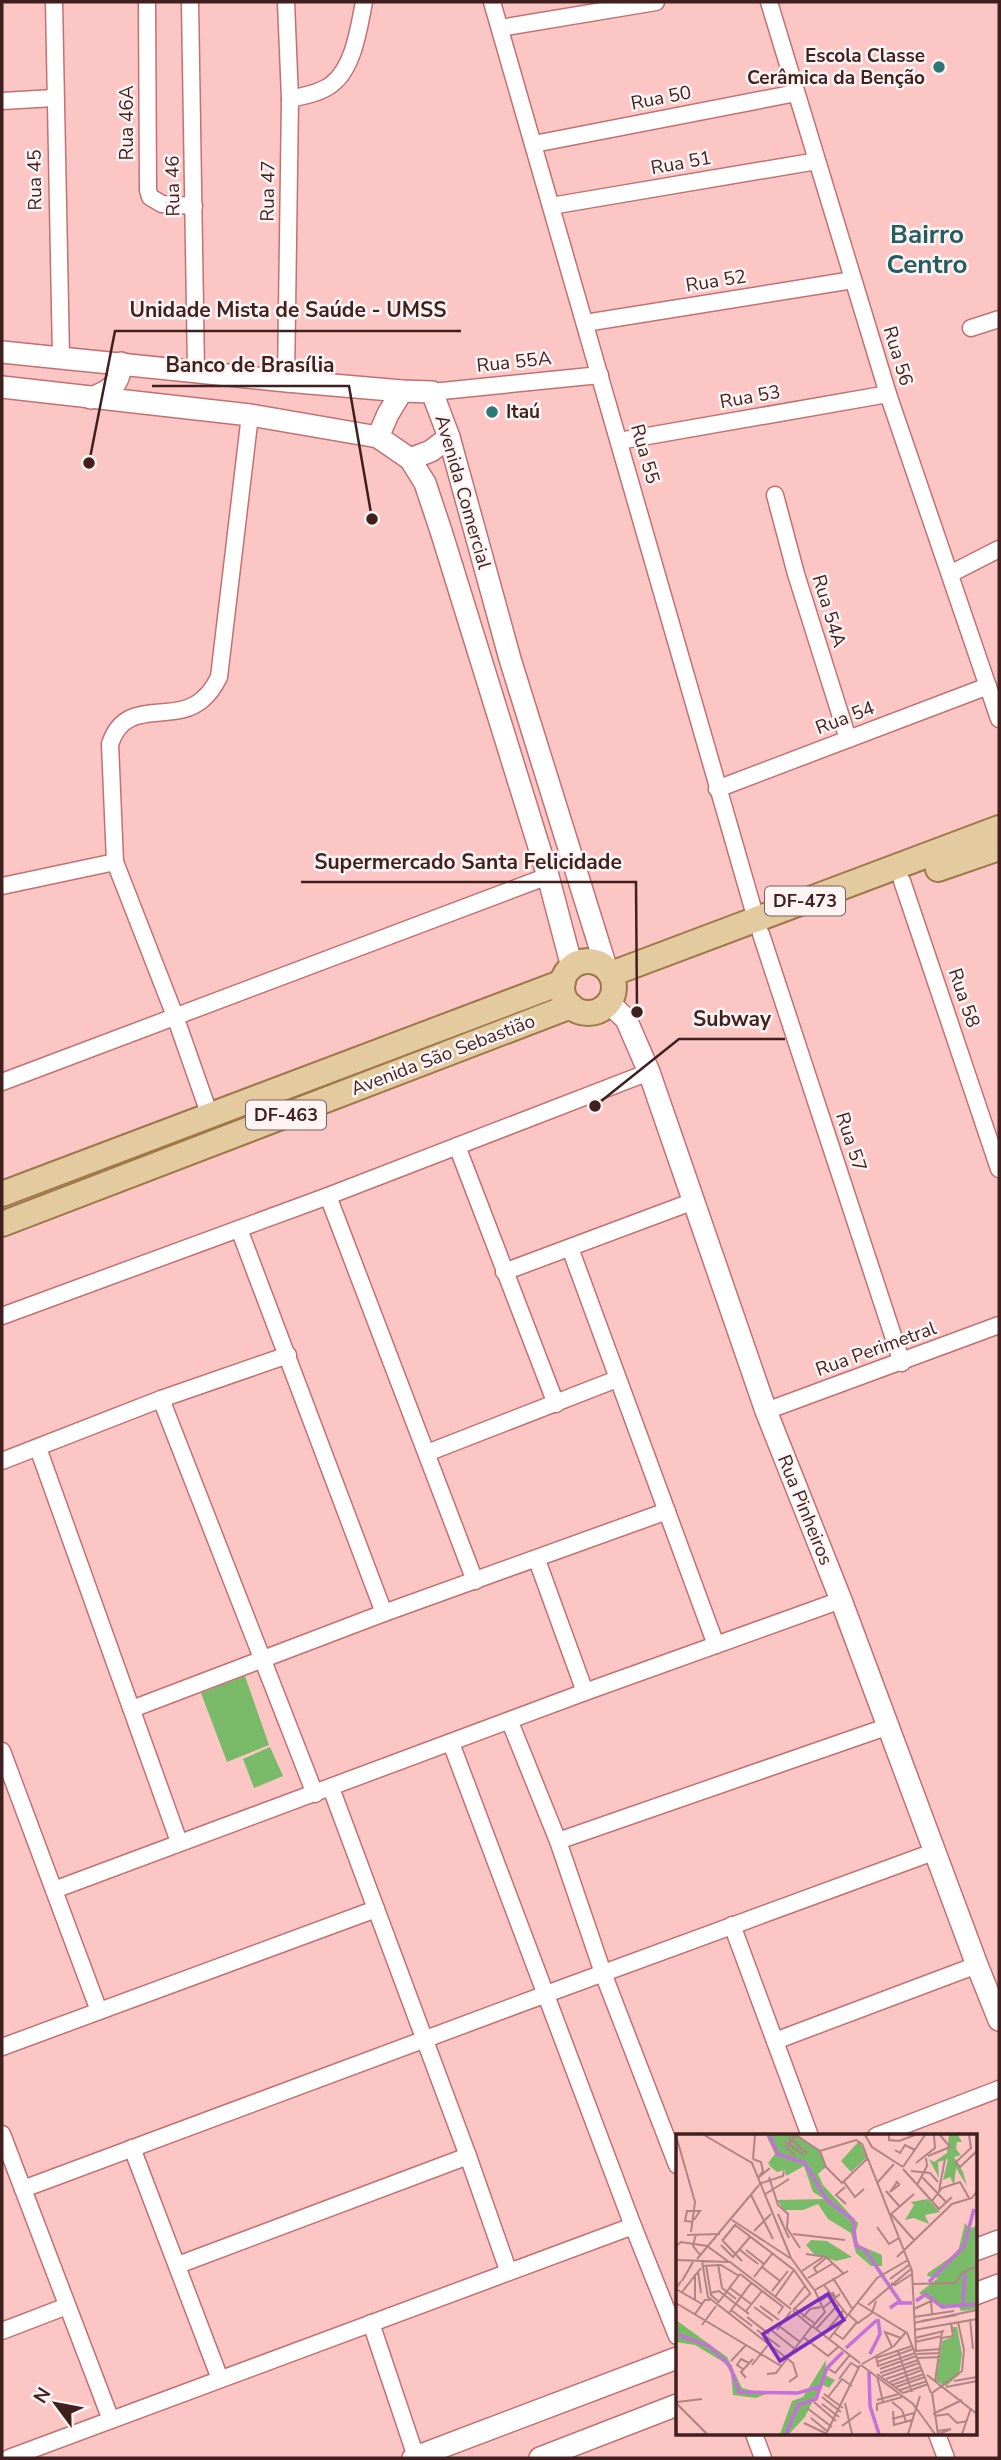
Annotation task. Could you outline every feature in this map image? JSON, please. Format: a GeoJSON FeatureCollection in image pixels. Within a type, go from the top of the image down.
{"type":"FeatureCollection","features":[{"type":"Feature","properties":{"kind":"main road","name":"DF-473"},"geometry":{"type":"LineString","coordinates":[[571,1006],[583,1013],[598,1012],[610,982],[758,926],[999,828]]}},
{"type":"Feature","properties":{"kind":"main road","name":"DF-473"},"geometry":{"type":"LineString","coordinates":[[758,926],[999,848]]}},
{"type":"Feature","properties":{"kind":"main road","name":"DF-473"},"geometry":{"type":"LineString","coordinates":[[567,974],[586,961],[597,962],[610,982]]}},
{"type":"Feature","properties":{"kind":"main road"},"geometry":{"type":"LineString","coordinates":[[567,974],[563,993],[571,1006]]}},
{"type":"Feature","properties":{"kind":"main road","name":"Avenida São Sebastião"},"geometry":{"type":"LineString","coordinates":[[2,1194],[210,1116],[567,974]]}},
{"type":"Feature","properties":{"kind":"main road","name":"Avenida São Sebastião"},"geometry":{"type":"LineString","coordinates":[[2,1224],[571,1006]]}},
{"type":"Feature","properties":{"kind":"street","name":"Rua 45"},"geometry":{"type":"LineString","coordinates":[[54,2],[61,357]]}},
{"type":"Feature","properties":{"kind":"street","name":"Rua 46A"},"geometry":{"type":"LineString","coordinates":[[147,2],[148,190],[150,197],[162,204],[194,206]]}},
{"type":"Feature","properties":{"kind":"street","name":"Rua 46"},"geometry":{"type":"LineString","coordinates":[[190,2],[196,370]]}},
{"type":"Feature","properties":{"kind":"street","name":"Rua 47"},"geometry":{"type":"LineString","coordinates":[[286,2],[290,99],[286,380]]}},
{"type":"Feature","properties":{"kind":"street"},"geometry":{"type":"LineString","coordinates":[[290,99],[331,84],[341,73],[350,56],[364,2]]}},
{"type":"Feature","properties":{"kind":"street","name":"Rua 55"},"geometry":{"type":"LineString","coordinates":[[492,2],[758,926]]}},
{"type":"Feature","properties":{"kind":"street"},"geometry":{"type":"LineString","coordinates":[[500,28],[656,2]]}},
{"type":"Feature","properties":{"kind":"street","name":"Rua 56"},"geometry":{"type":"LineString","coordinates":[[769,2],[888,394],[999,719]]}},
{"type":"Feature","properties":{"kind":"street","name":"Rua 50"},"geometry":{"type":"LineString","coordinates":[[534,144],[796,93]]}},
{"type":"Feature","properties":{"kind":"street"},"geometry":{"type":"LineString","coordinates":[[2,101],[54,98]]}},
{"type":"Feature","properties":{"kind":"street","name":"Rua 51"},"geometry":{"type":"LineString","coordinates":[[551,206],[817,161]]}},
{"type":"Feature","properties":{"kind":"street","name":"Rua 52"},"geometry":{"type":"LineString","coordinates":[[585,323],[853,280]]}},
{"type":"Feature","properties":{"kind":"street"},"geometry":{"type":"LineString","coordinates":[[971,328],[999,319]]}},
{"type":"Feature","properties":{"kind":"street","name":"Avenida Comercial"},"geometry":{"type":"LineString","coordinates":[[2,352],[432,392],[449,438],[510,659],[610,982]]}},
{"type":"Feature","properties":{"kind":"street"},"geometry":{"type":"LineString","coordinates":[[91,398],[112,390],[116,385],[121,363]]}},
{"type":"Feature","properties":{"kind":"street","name":"Rua 55A"},"geometry":{"type":"LineString","coordinates":[[432,392],[600,375]]}},
{"type":"Feature","properties":{"kind":"street","name":"Avenida Comercial"},"geometry":{"type":"LineString","coordinates":[[2,387],[250,415],[378,437],[410,458],[425,483],[441,531],[548,876],[567,974]]}},
{"type":"Feature","properties":{"kind":"street"},"geometry":{"type":"LineString","coordinates":[[378,437],[402,391]]}},
{"type":"Feature","properties":{"kind":"street","name":"Rua 53"},"geometry":{"type":"LineString","coordinates":[[619,440],[888,394]]}},
{"type":"Feature","properties":{"kind":"street"},"geometry":{"type":"LineString","coordinates":[[210,1116],[175,1016],[115,862],[110,744],[124,721],[137,715],[182,709],[201,701],[212,690],[219,677],[250,415]]}},
{"type":"Feature","properties":{"kind":"street"},"geometry":{"type":"LineString","coordinates":[[410,458],[431,451],[449,438]]}},
{"type":"Feature","properties":{"kind":"street","name":"Rua 54A"},"geometry":{"type":"LineString","coordinates":[[775,495],[796,575],[848,739]]}},
{"type":"Feature","properties":{"kind":"street"},"geometry":{"type":"LineString","coordinates":[[950,574],[999,549]]}},
{"type":"Feature","properties":{"kind":"street","name":"Rua 54"},"geometry":{"type":"LineString","coordinates":[[717,789],[988,686]]}},
{"type":"Feature","properties":{"kind":"street"},"geometry":{"type":"LineString","coordinates":[[2,886],[115,862]]}},
{"type":"Feature","properties":{"kind":"street"},"geometry":{"type":"LineString","coordinates":[[2,1082],[548,876]]}},
{"type":"Feature","properties":{"kind":"street","name":"Rua 58"},"geometry":{"type":"LineString","coordinates":[[902,881],[999,1169]]}},
{"type":"Feature","properties":{"kind":"street","name":"Rua 57"},"geometry":{"type":"LineString","coordinates":[[758,926],[902,1363]]}},
{"type":"Feature","properties":{"kind":"street","name":"Rua Pinheiros"},"geometry":{"type":"LineString","coordinates":[[610,982],[649,1073],[766,1411],[841,1600],[999,2020]]}},
{"type":"Feature","properties":{"kind":"street"},"geometry":{"type":"LineString","coordinates":[[2,1316],[328,1196],[649,1073]]}},
{"type":"Feature","properties":{"kind":"street"},"geometry":{"type":"LineString","coordinates":[[457,1146],[556,1404]]}},
{"type":"Feature","properties":{"kind":"street"},"geometry":{"type":"LineString","coordinates":[[328,1196],[475,1581]]}},
{"type":"Feature","properties":{"kind":"street"},"geometry":{"type":"LineString","coordinates":[[504,1272],[694,1201]]}},
{"type":"Feature","properties":{"kind":"street"},"geometry":{"type":"LineString","coordinates":[[240,1229],[384,1613]]}},
{"type":"Feature","properties":{"kind":"street"},"geometry":{"type":"LineString","coordinates":[[570,1248],[716,1645]]}},
{"type":"Feature","properties":{"kind":"street","name":"Rua Perimetral"},"geometry":{"type":"LineString","coordinates":[[766,1411],[999,1325]]}},
{"type":"Feature","properties":{"kind":"street"},"geometry":{"type":"LineString","coordinates":[[2,1461],[160,1399],[288,1355]]}},
{"type":"Feature","properties":{"kind":"street"},"geometry":{"type":"LineString","coordinates":[[427,1452],[617,1379]]}},
{"type":"Feature","properties":{"kind":"street"},"geometry":{"type":"LineString","coordinates":[[160,1399],[315,1794]]}},
{"type":"Feature","properties":{"kind":"street"},"geometry":{"type":"LineString","coordinates":[[38,1448],[179,1842]]}},
{"type":"Feature","properties":{"kind":"street"},"geometry":{"type":"LineString","coordinates":[[132,1709],[384,1613],[667,1511]]}},
{"type":"Feature","properties":{"kind":"street"},"geometry":{"type":"LineString","coordinates":[[537,1560],[585,1692]]}},
{"type":"Feature","properties":{"kind":"street"},"geometry":{"type":"LineString","coordinates":[[54,1890],[585,1692],[841,1600]]}},
{"type":"Feature","properties":{"kind":"street"},"geometry":{"type":"LineString","coordinates":[[510,1721],[558,1841],[603,1973],[676,2162]]}},
{"type":"Feature","properties":{"kind":"street"},"geometry":{"type":"LineString","coordinates":[[558,1841],[889,1726]]}},
{"type":"Feature","properties":{"kind":"street"},"geometry":{"type":"LineString","coordinates":[[451,1743],[676,2334]]}},
{"type":"Feature","properties":{"kind":"street"},"geometry":{"type":"LineString","coordinates":[[2,1751],[99,2011]]}},
{"type":"Feature","properties":{"kind":"street"},"geometry":{"type":"LineString","coordinates":[[331,1787],[508,2270]]}},
{"type":"Feature","properties":{"kind":"street"},"geometry":{"type":"LineString","coordinates":[[23,2189],[423,2038],[546,1996],[936,1851]]}},
{"type":"Feature","properties":{"kind":"street"},"geometry":{"type":"LineString","coordinates":[[2,2048],[376,1909]]}},
{"type":"Feature","properties":{"kind":"street"},"geometry":{"type":"LineString","coordinates":[[732,1925],[809,2134]]}},
{"type":"Feature","properties":{"kind":"street"},"geometry":{"type":"LineString","coordinates":[[775,2041],[977,1965]]}},
{"type":"Feature","properties":{"kind":"street"},"geometry":{"type":"LineString","coordinates":[[881,2134],[999,2089]]}},
{"type":"Feature","properties":{"kind":"street"},"geometry":{"type":"LineString","coordinates":[[2,2134],[111,2420]]}},
{"type":"Feature","properties":{"kind":"street"},"geometry":{"type":"LineString","coordinates":[[132,2148],[220,2379]]}},
{"type":"Feature","properties":{"kind":"street"},"geometry":{"type":"LineString","coordinates":[[178,2265],[468,2156]]}},
{"type":"Feature","properties":{"kind":"street"},"geometry":{"type":"LineString","coordinates":[[9,2458],[45,2452],[111,2420],[508,2270],[633,2226]]}},
{"type":"Feature","properties":{"kind":"street"},"geometry":{"type":"LineString","coordinates":[[976,2250],[999,2241]]}},
{"type":"Feature","properties":{"kind":"street"},"geometry":{"type":"LineString","coordinates":[[976,2294],[999,2285]]}},
{"type":"Feature","properties":{"kind":"street"},"geometry":{"type":"LineString","coordinates":[[2,2331],[67,2306]]}},
{"type":"Feature","properties":{"kind":"street"},"geometry":{"type":"LineString","coordinates":[[371,2323],[415,2458],[676,2358]]}},
{"type":"Feature","properties":{"kind":"street"},"geometry":{"type":"LineString","coordinates":[[540,2458],[567,2454],[676,2405]]}},
{"type":"Feature","properties":{"kind":"street"},"geometry":{"type":"LineString","coordinates":[[755,2436],[763,2458]]}},
{"type":"Feature","properties":{"kind":"street"},"geometry":{"type":"LineString","coordinates":[[938,2436],[946,2458]]}},
{"type":"Feature","properties":{"kind":"green space"},"geometry":{"type":"Polygon","coordinates":[[[245,1676],[269,1745],[227,1762],[201,1693],[245,1676]]]}},
{"type":"Feature","properties":{"kind":"green space"},"geometry":{"type":"Polygon","coordinates":[[[270,1747],[283,1776],[254,1788],[243,1759],[270,1747]]]}},
{"type":"Feature","properties":{"kind":"place","name":"Escola Classe Cerâmica da Benção"},"geometry":{"type":"Point","coordinates":[939,67]}},
{"type":"Feature","properties":{"kind":"place","name":"Itaú"},"geometry":{"type":"Point","coordinates":[492,412]}},
{"type":"Feature","properties":{"kind":"place","name":"Unidade Mista de Saúde - UMSS"},"geometry":{"type":"Point","coordinates":[89,463]}},
{"type":"Feature","properties":{"kind":"place","name":"Banco de Brasília"},"geometry":{"type":"Point","coordinates":[372,519]}},
{"type":"Feature","properties":{"kind":"place","name":"Supermercado Santa Felicidade"},"geometry":{"type":"Point","coordinates":[637,1012]}},
{"type":"Feature","properties":{"kind":"place","name":"Subway"},"geometry":{"type":"Point","coordinates":[595,1106]}},
{"type":"Feature","properties":{"kind":"district","name":"Bairro Centro"},"geometry":{"type":"Point","coordinates":[927,249]}}]}
